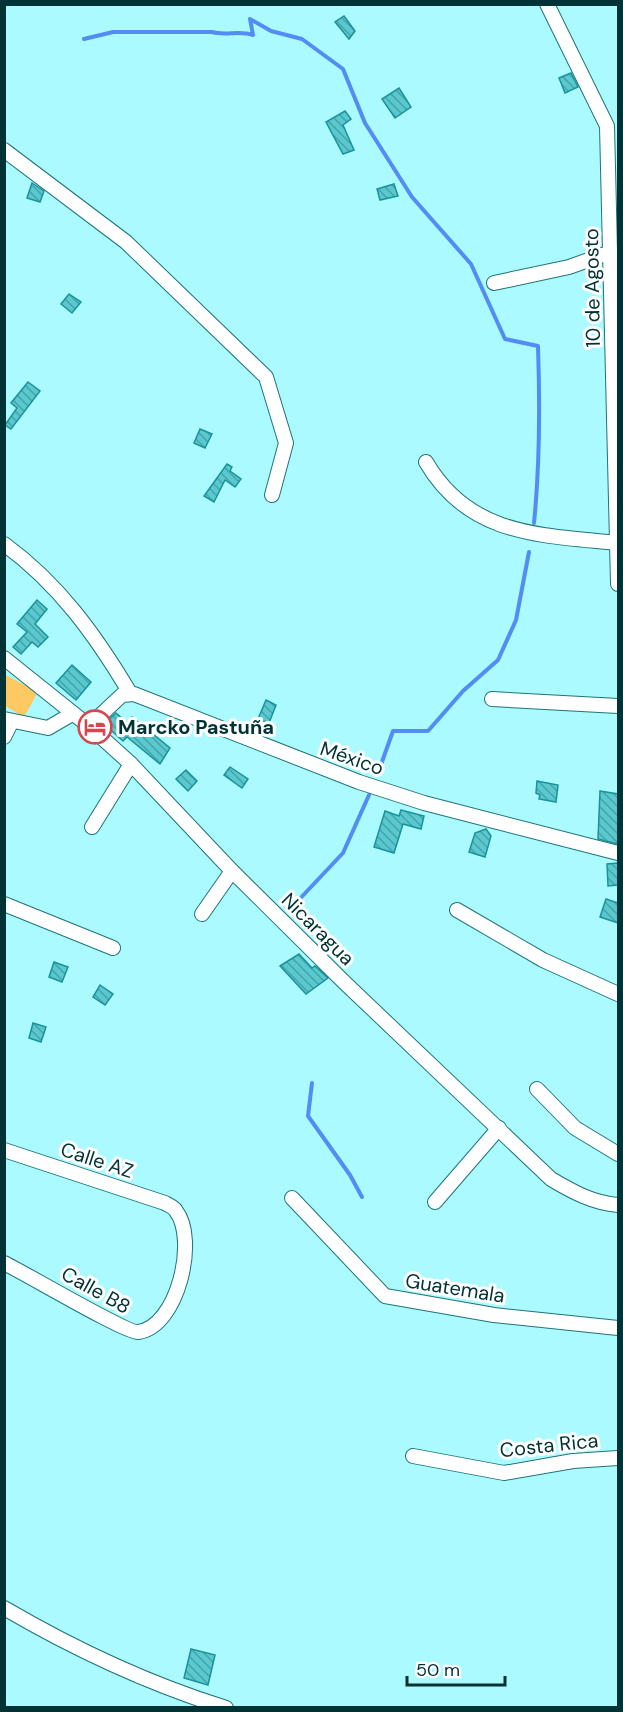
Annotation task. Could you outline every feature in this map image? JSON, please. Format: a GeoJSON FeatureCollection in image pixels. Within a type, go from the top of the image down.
{"type":"FeatureCollection","features":[{"type":"Feature","properties":{"kind":"street","name":"10 de Agosto"},"geometry":{"type":"LineString","coordinates":[[548,4],[607,126],[618,584]]}},
{"type":"Feature","properties":{"kind":"street"},"geometry":{"type":"LineString","coordinates":[[607,126],[618,139]]}},
{"type":"Feature","properties":{"kind":"street"},"geometry":{"type":"LineString","coordinates":[[4,150],[126,242],[266,377],[286,443],[272,495]]}},
{"type":"Feature","properties":{"kind":"street"},"geometry":{"type":"LineString","coordinates":[[494,283],[569,267],[610,252]]}},
{"type":"Feature","properties":{"kind":"street"},"geometry":{"type":"LineString","coordinates":[[426,462],[439,485],[481,518],[507,529],[617,543]]}},
{"type":"Feature","properties":{"kind":"street"},"geometry":{"type":"LineString","coordinates":[[4,544],[32,567],[74,608],[91,630],[130,693],[122,696],[90,726]]}},
{"type":"Feature","properties":{"kind":"street","name":"Nicaragua"},"geometry":{"type":"LineString","coordinates":[[4,658],[90,726],[131,764],[232,871],[345,983],[550,1179],[578,1195],[604,1204],[618,1205]]}},
{"type":"Feature","properties":{"kind":"street","name":"México"},"geometry":{"type":"LineString","coordinates":[[130,693],[369,786],[436,806],[618,853]]}},
{"type":"Feature","properties":{"kind":"street"},"geometry":{"type":"LineString","coordinates":[[492,699],[618,706]]}},
{"type":"Feature","properties":{"kind":"street"},"geometry":{"type":"LineString","coordinates":[[4,737],[8,720],[48,728],[72,714]]}},
{"type":"Feature","properties":{"kind":"street"},"geometry":{"type":"LineString","coordinates":[[92,827],[131,764]]}},
{"type":"Feature","properties":{"kind":"street"},"geometry":{"type":"LineString","coordinates":[[202,914],[232,871]]}},
{"type":"Feature","properties":{"kind":"street"},"geometry":{"type":"LineString","coordinates":[[4,904],[113,948]]}},
{"type":"Feature","properties":{"kind":"street"},"geometry":{"type":"LineString","coordinates":[[457,909],[543,960],[618,994]]}},
{"type":"Feature","properties":{"kind":"street"},"geometry":{"type":"LineString","coordinates":[[537,1089],[575,1128],[618,1154]]}},
{"type":"Feature","properties":{"kind":"street"},"geometry":{"type":"LineString","coordinates":[[435,1202],[498,1128]]}},
{"type":"Feature","properties":{"kind":"street","name":"Calle AZ"},"geometry":{"type":"LineString","coordinates":[[4,1150],[165,1203],[176,1210]]}},
{"type":"Feature","properties":{"kind":"street","name":"Guatemala"},"geometry":{"type":"LineString","coordinates":[[292,1198],[385,1296],[494,1315],[618,1328]]}},
{"type":"Feature","properties":{"kind":"street","name":"Calle B8"},"geometry":{"type":"LineString","coordinates":[[4,1263],[77,1301],[123,1329],[137,1332],[153,1326],[167,1311],[180,1282],[185,1248],[181,1221],[176,1210]]}},
{"type":"Feature","properties":{"kind":"street","name":"Costa Rica"},"geometry":{"type":"LineString","coordinates":[[413,1456],[504,1473],[573,1461],[618,1458]]}},
{"type":"Feature","properties":{"kind":"street"},"geometry":{"type":"LineString","coordinates":[[4,1608],[67,1645],[171,1691],[226,1707]]}},
{"type":"Feature","properties":{"kind":"shaded area"},"geometry":{"type":"Polygon","coordinates":[[[4,674],[38,692],[24,717],[5,706],[4,674]]]}},
{"type":"Feature","properties":{"kind":"building"},"geometry":{"type":"Polygon","coordinates":[[[344,16],[355,31],[349,39],[335,22],[344,16]]]}},
{"type":"Feature","properties":{"kind":"building"},"geometry":{"type":"Polygon","coordinates":[[[571,73],[578,87],[565,93],[559,78],[571,73]]]}},
{"type":"Feature","properties":{"kind":"building"},"geometry":{"type":"Polygon","coordinates":[[[399,88],[411,107],[395,118],[382,99],[399,88]]]}},
{"type":"Feature","properties":{"kind":"building"},"geometry":{"type":"Polygon","coordinates":[[[345,111],[351,119],[343,125],[354,150],[343,154],[326,122],[345,111]]]}},
{"type":"Feature","properties":{"kind":"building"},"geometry":{"type":"Polygon","coordinates":[[[32,183],[44,191],[40,202],[27,198],[32,183]]]}},
{"type":"Feature","properties":{"kind":"building"},"geometry":{"type":"Polygon","coordinates":[[[394,184],[398,196],[380,200],[377,189],[394,184]]]}},
{"type":"Feature","properties":{"kind":"building"},"geometry":{"type":"Polygon","coordinates":[[[69,294],[81,302],[72,313],[61,304],[69,294]]]}},
{"type":"Feature","properties":{"kind":"building"},"geometry":{"type":"Polygon","coordinates":[[[28,382],[40,391],[11,429],[5,425],[17,408],[11,403],[28,382]]]}},
{"type":"Feature","properties":{"kind":"building"},"geometry":{"type":"Polygon","coordinates":[[[200,429],[212,434],[205,448],[194,443],[200,429]]]}},
{"type":"Feature","properties":{"kind":"building"},"geometry":{"type":"Polygon","coordinates":[[[227,464],[232,467],[230,471],[241,479],[235,487],[225,480],[214,502],[204,496],[227,464]]]}},
{"type":"Feature","properties":{"kind":"building"},"geometry":{"type":"Polygon","coordinates":[[[37,600],[47,609],[35,624],[48,637],[38,647],[32,642],[21,654],[13,647],[27,632],[17,624],[37,600]]]}},
{"type":"Feature","properties":{"kind":"building"},"geometry":{"type":"Polygon","coordinates":[[[72,665],[91,682],[76,700],[56,683],[72,665]]]}},
{"type":"Feature","properties":{"kind":"building"},"geometry":{"type":"Polygon","coordinates":[[[266,700],[276,705],[269,723],[258,719],[266,700]]]}},
{"type":"Feature","properties":{"kind":"building"},"geometry":{"type":"Polygon","coordinates":[[[116,713],[127,723],[132,717],[170,748],[160,764],[127,737],[123,741],[104,724],[116,713]]]}},
{"type":"Feature","properties":{"kind":"building"},"geometry":{"type":"Polygon","coordinates":[[[230,767],[248,779],[242,788],[224,775],[230,767]]]}},
{"type":"Feature","properties":{"kind":"building"},"geometry":{"type":"Polygon","coordinates":[[[186,770],[197,781],[188,791],[176,779],[186,770]]]}},
{"type":"Feature","properties":{"kind":"building"},"geometry":{"type":"Polygon","coordinates":[[[537,781],[558,785],[556,802],[539,799],[540,795],[536,793],[537,781]]]}},
{"type":"Feature","properties":{"kind":"building"},"geometry":{"type":"Polygon","coordinates":[[[600,791],[618,794],[618,844],[598,839],[600,791]]]}},
{"type":"Feature","properties":{"kind":"building"},"geometry":{"type":"Polygon","coordinates":[[[401,810],[424,816],[421,829],[403,824],[394,853],[374,847],[385,811],[399,816],[401,810]]]}},
{"type":"Feature","properties":{"kind":"building"},"geometry":{"type":"Polygon","coordinates":[[[486,829],[491,836],[485,857],[469,852],[475,833],[486,829]]]}},
{"type":"Feature","properties":{"kind":"building"},"geometry":{"type":"Polygon","coordinates":[[[618,863],[618,885],[608,886],[607,864],[618,863]]]}},
{"type":"Feature","properties":{"kind":"building"},"geometry":{"type":"Polygon","coordinates":[[[606,899],[618,903],[618,923],[600,917],[606,899]]]}},
{"type":"Feature","properties":{"kind":"building"},"geometry":{"type":"Polygon","coordinates":[[[299,954],[312,968],[315,966],[328,978],[306,994],[280,966],[299,954]]]}},
{"type":"Feature","properties":{"kind":"building"},"geometry":{"type":"Polygon","coordinates":[[[54,962],[68,967],[62,982],[49,977],[54,962]]]}},
{"type":"Feature","properties":{"kind":"building"},"geometry":{"type":"Polygon","coordinates":[[[100,985],[113,994],[105,1005],[93,997],[100,985]]]}},
{"type":"Feature","properties":{"kind":"building"},"geometry":{"type":"Polygon","coordinates":[[[33,1023],[46,1027],[41,1042],[29,1038],[33,1023]]]}},
{"type":"Feature","properties":{"kind":"building"},"geometry":{"type":"Polygon","coordinates":[[[191,1649],[215,1655],[208,1685],[184,1678],[191,1649]]]}},
{"type":"Feature","properties":{"kind":"waterway"},"geometry":{"type":"LineString","coordinates":[[84,39],[113,32],[212,32],[253,35],[250,19],[271,31],[302,39],[343,69],[365,123],[412,197],[471,264],[505,339],[538,346],[539,434],[534,523]]}},
{"type":"Feature","properties":{"kind":"waterway"},"geometry":{"type":"LineString","coordinates":[[378,773],[393,731],[428,731],[463,691],[498,660],[516,620],[529,552]]}},
{"type":"Feature","properties":{"kind":"waterway"},"geometry":{"type":"LineString","coordinates":[[293,906],[343,853],[369,795]]}},
{"type":"Feature","properties":{"kind":"waterway"},"geometry":{"type":"LineString","coordinates":[[312,1083],[308,1116],[350,1175],[362,1197]]}},
{"type":"Feature","properties":{"kind":"place","name":"Marcko Pastuña"},"geometry":{"type":"Point","coordinates":[95,727]}}]}
